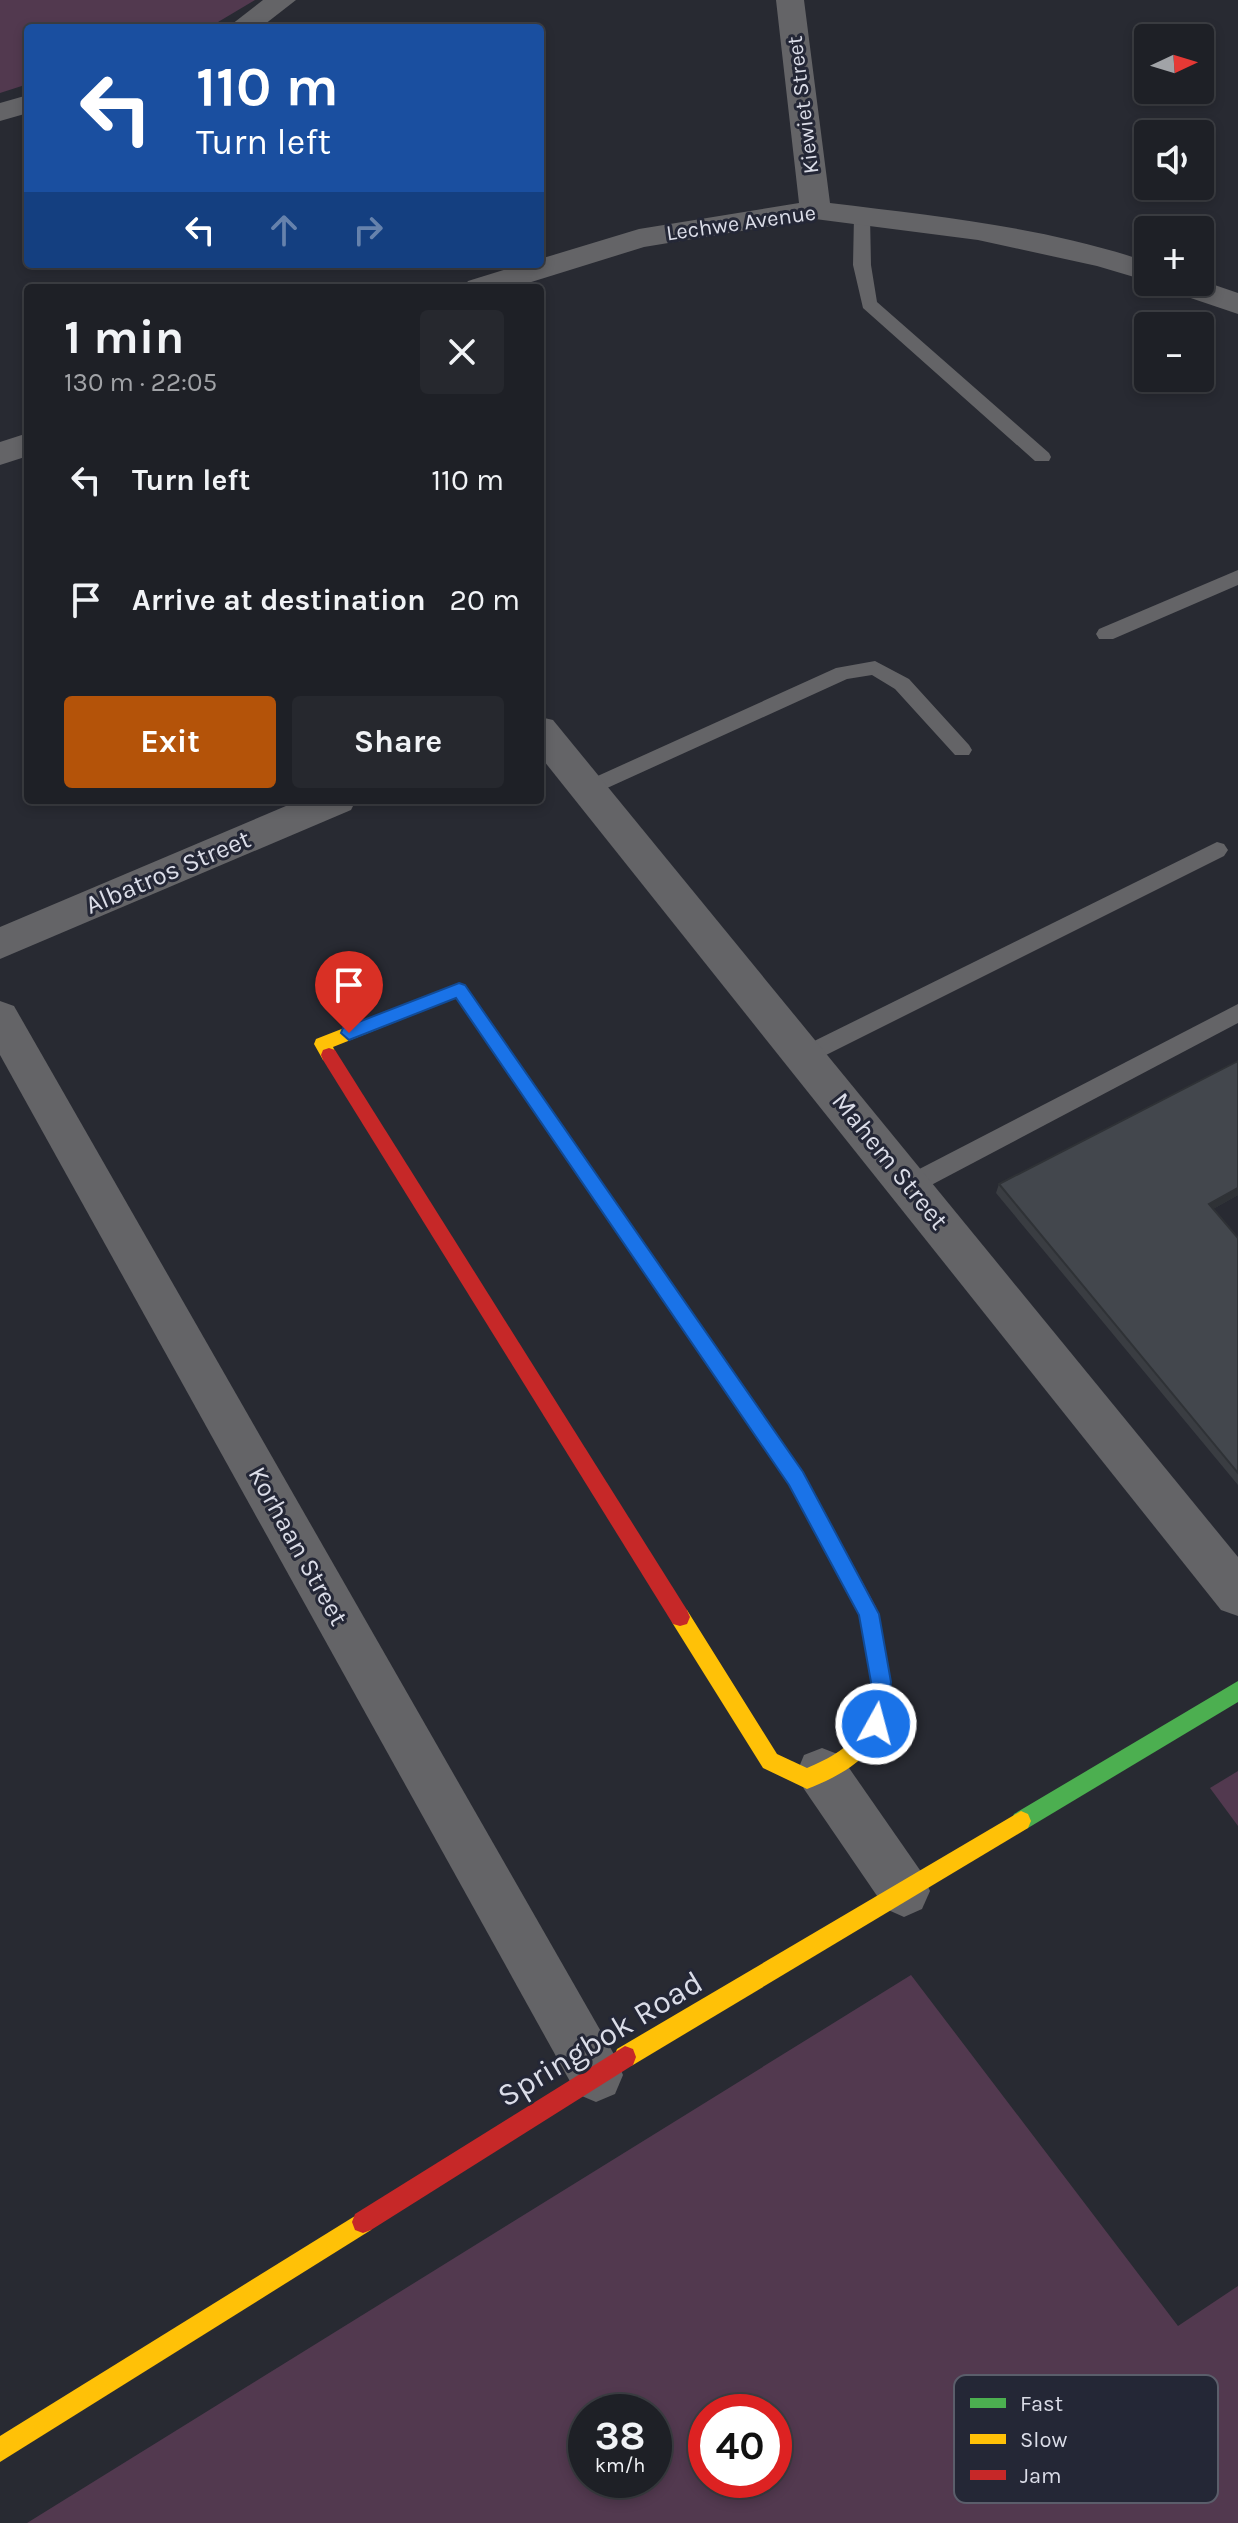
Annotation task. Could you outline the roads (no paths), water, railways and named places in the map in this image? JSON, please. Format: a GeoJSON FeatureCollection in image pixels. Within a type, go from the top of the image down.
{"type":"FeatureCollection","features":[{"type":"Feature","properties":{"kind":"street"},"geometry":{"type":"LineString","coordinates":[[247,24],[282,0]]}},
{"type":"Feature","properties":{"kind":"street","name":"Kiewiet Street"},"geometry":{"type":"LineString","coordinates":[[790,0],[815,210]]}},
{"type":"Feature","properties":{"kind":"street"},"geometry":{"type":"LineString","coordinates":[[0,112],[24,105]]}},
{"type":"Feature","properties":{"kind":"street","name":"Lechwe Avenue"},"geometry":{"type":"LineString","coordinates":[[544,268],[639,238],[741,219],[815,210],[978,231],[1105,258],[1134,268]]}},
{"type":"Feature","properties":{"kind":"street","name":"Lechwe Avenue"},"geometry":{"type":"LineString","coordinates":[[492,284],[543,268]]}},
{"type":"Feature","properties":{"kind":"street"},"geometry":{"type":"LineString","coordinates":[[1214,296],[1238,304]]}},
{"type":"Feature","properties":{"kind":"street"},"geometry":{"type":"LineString","coordinates":[[0,454],[24,445]]}},
{"type":"Feature","properties":{"kind":"street","name":"Mahem Street"},"geometry":{"type":"LineString","coordinates":[[544,735],[1238,1594]]}},
{"type":"Feature","properties":{"kind":"street","name":"Albatros Street"},"geometry":{"type":"LineString","coordinates":[[0,944],[328,804]]}},
{"type":"Feature","properties":{"kind":"street"},"geometry":{"type":"LineString","coordinates":[[459,990],[796,1479],[869,1614],[881,1682],[876,1724],[848,1760],[822,1772],[807,1779],[770,1761],[322,1044],[459,990]]}},
{"type":"Feature","properties":{"kind":"street","name":"Korhaan Street"},"geometry":{"type":"LineString","coordinates":[[0,1017],[596,2075]]}},
{"type":"Feature","properties":{"kind":"street","name":"Springbok Road"},"geometry":{"type":"LineString","coordinates":[[0,2450],[596,2075],[1238,1691]]}},
{"type":"Feature","properties":{"kind":"street"},"geometry":{"type":"LineString","coordinates":[[822,1772],[904,1891]]}},
{"type":"Feature","properties":{"kind":"lane"},"geometry":{"type":"LineString","coordinates":[[862,216],[862,265],[869,304],[1042,457]]}},
{"type":"Feature","properties":{"kind":"lane"},"geometry":{"type":"LineString","coordinates":[[1106,634],[1238,577]]}},
{"type":"Feature","properties":{"kind":"lane"},"geometry":{"type":"LineString","coordinates":[[587,789],[843,673],[875,668],[902,684],[962,750]]}},
{"type":"Feature","properties":{"kind":"lane"},"geometry":{"type":"LineString","coordinates":[[804,1056],[1217,850]]}},
{"type":"Feature","properties":{"kind":"lane"},"geometry":{"type":"LineString","coordinates":[[910,1185],[1238,1013]]}}]}
